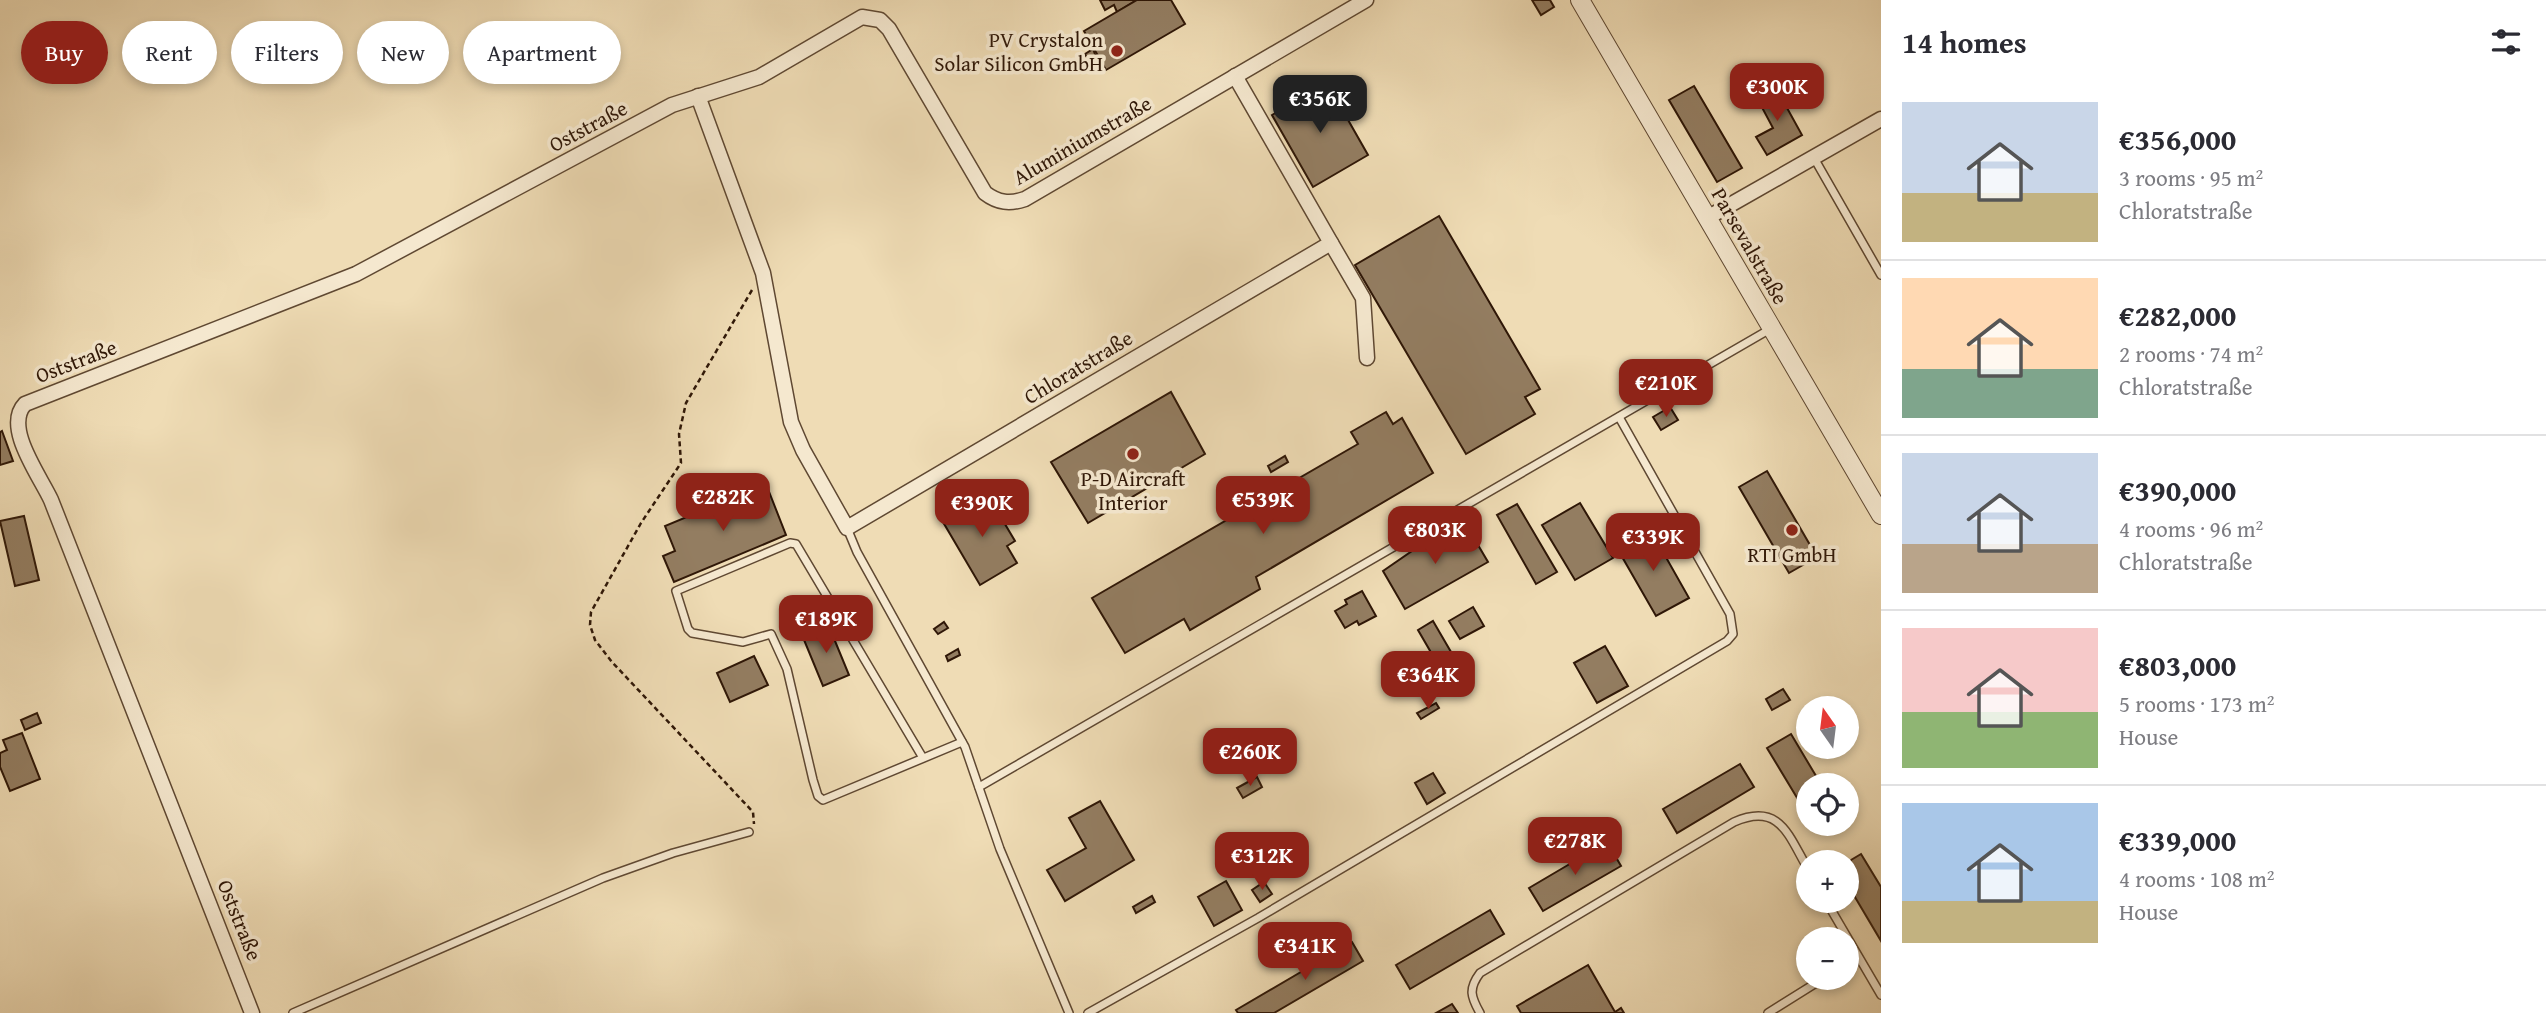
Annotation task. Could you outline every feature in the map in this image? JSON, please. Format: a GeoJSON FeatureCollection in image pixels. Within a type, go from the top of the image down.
{"type":"FeatureCollection","features":[{"type":"Feature","properties":{"kind":"street","name":"Parsevalstraße"},"geometry":{"type":"LineString","coordinates":[[1580,0],[1881,515]]}},
{"type":"Feature","properties":{"kind":"street","name":"Aluminiumstraße"},"geometry":{"type":"LineString","coordinates":[[698,96],[759,77],[856,19],[874,18],[889,29],[985,193],[999,201],[1013,203],[1026,199],[1361,1]]}},
{"type":"Feature","properties":{"kind":"street"},"geometry":{"type":"LineString","coordinates":[[1235,76],[1363,298],[1367,358]]}},
{"type":"Feature","properties":{"kind":"street"},"geometry":{"type":"LineString","coordinates":[[698,96],[763,273],[791,422],[803,450],[847,528]]}},
{"type":"Feature","properties":{"kind":"street","name":"Oststraße"},"geometry":{"type":"LineString","coordinates":[[252,1013],[51,500],[18,435],[18,415],[31,401],[356,274],[672,105],[698,96]]}},
{"type":"Feature","properties":{"kind":"street"},"geometry":{"type":"LineString","coordinates":[[1707,218],[1881,119]]}},
{"type":"Feature","properties":{"kind":"street","name":"Chloratstraße"},"geometry":{"type":"LineString","coordinates":[[847,528],[1331,243]]}},
{"type":"Feature","properties":{"kind":"lane"},"geometry":{"type":"LineString","coordinates":[[1814,157],[1881,275]]}},
{"type":"Feature","properties":{"kind":"lane"},"geometry":{"type":"LineString","coordinates":[[979,787],[1772,328]]}},
{"type":"Feature","properties":{"kind":"lane"},"geometry":{"type":"LineString","coordinates":[[1088,1013],[1258,918],[1727,641],[1733,634],[1730,614],[1619,417]]}},
{"type":"Feature","properties":{"kind":"lane"},"geometry":{"type":"LineString","coordinates":[[847,528],[857,552],[962,742],[1000,849],[1069,1013]]}},
{"type":"Feature","properties":{"kind":"lane"},"geometry":{"type":"LineString","coordinates":[[923,758],[796,544],[790,543],[676,592],[688,629],[692,633],[743,642],[771,634],[788,669],[813,780],[818,796],[823,800],[962,742]]}},
{"type":"Feature","properties":{"kind":"lane"},"geometry":{"type":"LineString","coordinates":[[1480,1013],[1471,996],[1474,981],[1480,973],[1734,822],[1757,815],[1775,818],[1783,825],[1797,850]]}},
{"type":"Feature","properties":{"kind":"lane"},"geometry":{"type":"LineString","coordinates":[[293,1013],[603,878],[673,853],[749,832]]}},
{"type":"Feature","properties":{"kind":"lane"},"geometry":{"type":"LineString","coordinates":[[1859,959],[1881,995]]}},
{"type":"Feature","properties":{"kind":"lane"},"geometry":{"type":"LineString","coordinates":[[1768,1013],[1805,990]]}},
{"type":"Feature","properties":{"kind":"path"},"geometry":{"type":"LineString","coordinates":[[749,832],[755,822],[753,812],[612,662],[595,640],[590,625],[591,612],[611,574],[681,463],[679,434],[686,403],[763,273]]}},
{"type":"Feature","properties":{"kind":"building"},"geometry":{"type":"Polygon","coordinates":[[[1100,0],[1137,0],[1117,12],[1114,5],[1105,10],[1100,0]]]}},
{"type":"Feature","properties":{"kind":"building","name":"PV Crystalon Solar Silicon GmbH"},"geometry":{"type":"Polygon","coordinates":[[[1137,0],[1171,0],[1185,24],[1106,70],[1084,31],[1137,0]]]}},
{"type":"Feature","properties":{"kind":"building"},"geometry":{"type":"Polygon","coordinates":[[[1532,0],[1550,0],[1554,7],[1541,15],[1532,0]]]}},
{"type":"Feature","properties":{"kind":"building"},"geometry":{"type":"Polygon","coordinates":[[[1093,49],[1100,67],[1094,70],[1085,54],[1093,49]]]}},
{"type":"Feature","properties":{"kind":"building"},"geometry":{"type":"Polygon","coordinates":[[[1327,83],[1368,155],[1313,187],[1272,115],[1327,83]]]}},
{"type":"Feature","properties":{"kind":"building"},"geometry":{"type":"Polygon","coordinates":[[[1694,86],[1742,168],[1717,182],[1669,100],[1694,86]]]}},
{"type":"Feature","properties":{"kind":"building"},"geometry":{"type":"Polygon","coordinates":[[[1776,88],[1802,135],[1767,155],[1756,137],[1773,128],[1757,98],[1776,88]]]}},
{"type":"Feature","properties":{"kind":"building"},"geometry":{"type":"Polygon","coordinates":[[[1439,216],[1540,389],[1525,397],[1535,414],[1466,454],[1355,265],[1439,216]]]}},
{"type":"Feature","properties":{"kind":"building"},"geometry":{"type":"Polygon","coordinates":[[[1171,392],[1205,454],[1088,523],[1051,462],[1171,392]]]}},
{"type":"Feature","properties":{"kind":"building"},"geometry":{"type":"Polygon","coordinates":[[[1670,407],[1678,420],[1661,430],[1653,417],[1670,407]]]}},
{"type":"Feature","properties":{"kind":"building"},"geometry":{"type":"Polygon","coordinates":[[[1386,412],[1393,424],[1402,418],[1433,473],[1256,577],[1260,589],[1190,630],[1184,619],[1125,653],[1092,598],[1358,444],[1351,432],[1386,412]]]}},
{"type":"Feature","properties":{"kind":"building"},"geometry":{"type":"Polygon","coordinates":[[[2,431],[13,461],[0,465],[0,432],[2,431]]]}},
{"type":"Feature","properties":{"kind":"building"},"geometry":{"type":"Polygon","coordinates":[[[1285,456],[1288,462],[1271,472],[1268,466],[1285,456]]]}},
{"type":"Feature","properties":{"kind":"building"},"geometry":{"type":"Polygon","coordinates":[[[1767,471],[1817,557],[1789,573],[1739,487],[1767,471]]]}},
{"type":"Feature","properties":{"kind":"building"},"geometry":{"type":"Polygon","coordinates":[[[766,484],[786,535],[674,582],[663,556],[675,551],[665,526],[766,484]]]}},
{"type":"Feature","properties":{"kind":"building"},"geometry":{"type":"Polygon","coordinates":[[[988,495],[995,508],[998,506],[1002,512],[999,514],[1015,541],[1007,546],[1017,563],[980,585],[943,522],[988,495]]]}},
{"type":"Feature","properties":{"kind":"building"},"geometry":{"type":"Polygon","coordinates":[[[1580,503],[1613,558],[1575,580],[1542,525],[1580,503]]]}},
{"type":"Feature","properties":{"kind":"building"},"geometry":{"type":"Polygon","coordinates":[[[1517,504],[1557,572],[1536,584],[1497,515],[1517,504]]]}},
{"type":"Feature","properties":{"kind":"building"},"geometry":{"type":"Polygon","coordinates":[[[24,516],[39,580],[15,586],[0,521],[24,516]]]}},
{"type":"Feature","properties":{"kind":"building"},"geometry":{"type":"Polygon","coordinates":[[[1465,523],[1488,562],[1405,609],[1383,571],[1428,540],[1430,543],[1465,523]]]}},
{"type":"Feature","properties":{"kind":"building"},"geometry":{"type":"Polygon","coordinates":[[[1650,529],[1689,598],[1656,616],[1617,548],[1650,529]]]}},
{"type":"Feature","properties":{"kind":"building"},"geometry":{"type":"Polygon","coordinates":[[[1362,591],[1376,616],[1359,625],[1357,621],[1345,628],[1335,611],[1347,604],[1345,600],[1362,591]]]}},
{"type":"Feature","properties":{"kind":"building"},"geometry":{"type":"Polygon","coordinates":[[[1473,607],[1484,626],[1460,639],[1449,621],[1473,607]]]}},
{"type":"Feature","properties":{"kind":"building"},"geometry":{"type":"Polygon","coordinates":[[[1433,621],[1451,652],[1436,661],[1418,630],[1433,621]]]}},
{"type":"Feature","properties":{"kind":"building"},"geometry":{"type":"Polygon","coordinates":[[[944,622],[948,628],[938,634],[934,629],[944,622]]]}},
{"type":"Feature","properties":{"kind":"building"},"geometry":{"type":"Polygon","coordinates":[[[828,624],[849,675],[823,686],[802,635],[828,624]]]}},
{"type":"Feature","properties":{"kind":"building"},"geometry":{"type":"Polygon","coordinates":[[[1605,646],[1628,686],[1597,703],[1574,663],[1605,646]]]}},
{"type":"Feature","properties":{"kind":"building"},"geometry":{"type":"Polygon","coordinates":[[[958,649],[960,655],[948,661],[946,656],[958,649]]]}},
{"type":"Feature","properties":{"kind":"building"},"geometry":{"type":"Polygon","coordinates":[[[754,656],[768,685],[730,702],[717,673],[754,656]]]}},
{"type":"Feature","properties":{"kind":"building"},"geometry":{"type":"Polygon","coordinates":[[[1783,689],[1790,700],[1772,710],[1766,699],[1783,689]]]}},
{"type":"Feature","properties":{"kind":"building"},"geometry":{"type":"Polygon","coordinates":[[[1436,703],[1439,708],[1421,719],[1417,713],[1436,703]]]}},
{"type":"Feature","properties":{"kind":"building"},"geometry":{"type":"Polygon","coordinates":[[[37,713],[41,723],[25,730],[21,720],[37,713]]]}},
{"type":"Feature","properties":{"kind":"building"},"geometry":{"type":"Polygon","coordinates":[[[22,733],[40,779],[10,791],[0,767],[0,753],[7,750],[3,740],[22,733]]]}},
{"type":"Feature","properties":{"kind":"building"},"geometry":{"type":"Polygon","coordinates":[[[1791,734],[1796,742],[1796,760],[1806,760],[1814,773],[1796,773],[1796,796],[1767,748],[1791,734]]]}},
{"type":"Feature","properties":{"kind":"building"},"geometry":{"type":"Polygon","coordinates":[[[1740,764],[1754,787],[1677,833],[1663,809],[1740,764]]]}},
{"type":"Feature","properties":{"kind":"building"},"geometry":{"type":"Polygon","coordinates":[[[1433,773],[1445,793],[1427,804],[1415,783],[1433,773]]]}},
{"type":"Feature","properties":{"kind":"building"},"geometry":{"type":"Polygon","coordinates":[[[1257,777],[1262,787],[1243,798],[1237,788],[1257,777]]]}},
{"type":"Feature","properties":{"kind":"building"},"geometry":{"type":"Polygon","coordinates":[[[1100,801],[1134,860],[1065,901],[1047,870],[1086,848],[1069,818],[1100,801]]]}},
{"type":"Feature","properties":{"kind":"building"},"geometry":{"type":"Polygon","coordinates":[[[1260,836],[1266,846],[1274,841],[1280,852],[1272,857],[1278,866],[1258,878],[1240,848],[1260,836]]]}},
{"type":"Feature","properties":{"kind":"building"},"geometry":{"type":"Polygon","coordinates":[[[1607,842],[1621,866],[1543,911],[1529,888],[1607,842]]]}},
{"type":"Feature","properties":{"kind":"building"},"geometry":{"type":"Polygon","coordinates":[[[1861,854],[1881,887],[1881,941],[1859,904],[1861,854]]]}},
{"type":"Feature","properties":{"kind":"building"},"geometry":{"type":"Polygon","coordinates":[[[1226,881],[1242,910],[1214,926],[1198,897],[1226,881]]]}},
{"type":"Feature","properties":{"kind":"building"},"geometry":{"type":"Polygon","coordinates":[[[1264,882],[1272,894],[1260,902],[1252,890],[1264,882]]]}},
{"type":"Feature","properties":{"kind":"building"},"geometry":{"type":"Polygon","coordinates":[[[1152,896],[1155,902],[1136,913],[1133,907],[1152,896]]]}},
{"type":"Feature","properties":{"kind":"building"},"geometry":{"type":"Polygon","coordinates":[[[1490,910],[1504,934],[1410,989],[1396,965],[1490,910]]]}},
{"type":"Feature","properties":{"kind":"building"},"geometry":{"type":"Polygon","coordinates":[[[1352,942],[1363,961],[1274,1013],[1238,1013],[1236,1010],[1352,942]]]}},
{"type":"Feature","properties":{"kind":"building"},"geometry":{"type":"Polygon","coordinates":[[[1588,965],[1615,1012],[1621,1008],[1624,1013],[1521,1013],[1517,1006],[1588,965]]]}},
{"type":"Feature","properties":{"kind":"building"},"geometry":{"type":"Polygon","coordinates":[[[1452,1004],[1458,1013],[1436,1013],[1452,1004]]]}},
{"type":"Feature","properties":{"kind":"place","name":"PV Crystalon Solar Silicon GmbH"},"geometry":{"type":"Point","coordinates":[1117,51]}},
{"type":"Feature","properties":{"kind":"place","name":"P-D Aircraft Interior"},"geometry":{"type":"Point","coordinates":[1133,454]}},
{"type":"Feature","properties":{"kind":"place","name":"RTI GmbH"},"geometry":{"type":"Point","coordinates":[1792,530]}}]}
